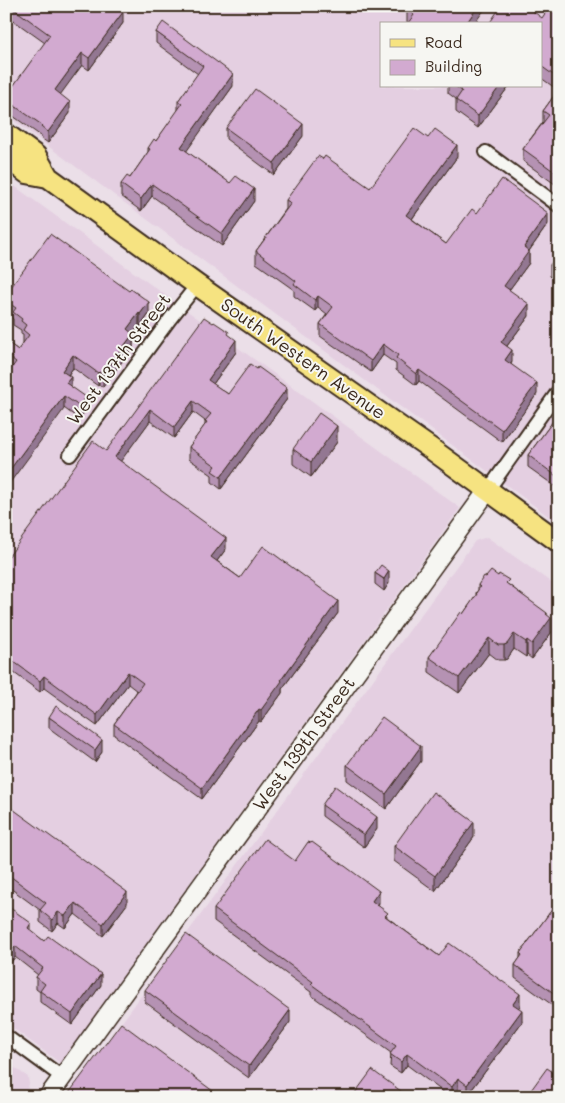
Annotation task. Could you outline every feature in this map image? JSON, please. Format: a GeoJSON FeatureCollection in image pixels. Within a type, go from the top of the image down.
{"type":"FeatureCollection","features":[{"type":"Feature","properties":{"kind":"main road","name":"South Western Avenue"},"geometry":{"type":"LineString","coordinates":[[6,134],[36,156],[48,177],[197,285],[430,448],[559,542]]}},
{"type":"Feature","properties":{"kind":"main road","name":"South Western Avenue"},"geometry":{"type":"LineString","coordinates":[[6,158],[27,173],[48,177]]}},
{"type":"Feature","properties":{"kind":"street"},"geometry":{"type":"LineString","coordinates":[[486,152],[559,206]]}},
{"type":"Feature","properties":{"kind":"street","name":"West 137th Street"},"geometry":{"type":"LineString","coordinates":[[70,454],[197,285]]}},
{"type":"Feature","properties":{"kind":"street","name":"West 139th Street"},"geometry":{"type":"LineString","coordinates":[[48,1097],[559,390]]}},
{"type":"Feature","properties":{"kind":"street"},"geometry":{"type":"LineString","coordinates":[[6,1036],[62,1077]]}},
{"type":"Feature","properties":{"kind":"shaded area"},"geometry":{"type":"Polygon","coordinates":[[[6,6],[559,6],[559,524],[6,115],[6,6]]]}},
{"type":"Feature","properties":{"kind":"shaded area"},"geometry":{"type":"Polygon","coordinates":[[[6,180],[460,508],[60,1063],[6,1023],[6,180]]]}},
{"type":"Feature","properties":{"kind":"shaded area"},"geometry":{"type":"Polygon","coordinates":[[[487,537],[559,588],[559,1097],[67,1097],[475,541],[487,537]]]}},
{"type":"Feature","properties":{"kind":"shaded area"},"geometry":{"type":"Polygon","coordinates":[[[6,1062],[28,1077],[29,1084],[25,1097],[6,1097],[6,1062]]]}},
{"type":"Feature","properties":{"kind":"building"},"geometry":{"type":"Polygon","coordinates":[[[10,6],[115,6],[123,12],[89,58],[82,53],[55,90],[70,102],[48,132],[42,125],[6,100],[6,96],[50,35],[10,6]]]}},
{"type":"Feature","properties":{"kind":"building"},"geometry":{"type":"Polygon","coordinates":[[[409,6],[478,6],[467,22],[409,22],[414,15],[407,10],[409,6]]]}},
{"type":"Feature","properties":{"kind":"building"},"geometry":{"type":"Polygon","coordinates":[[[501,6],[526,6],[542,18],[550,6],[559,6],[559,79],[542,67],[542,22],[490,22],[501,6]]]}},
{"type":"Feature","properties":{"kind":"building"},"geometry":{"type":"Polygon","coordinates":[[[163,22],[233,74],[181,147],[230,183],[236,176],[254,189],[222,234],[152,184],[141,199],[121,184],[127,176],[130,178],[150,149],[148,148],[154,139],[156,141],[182,104],[178,101],[203,66],[156,32],[163,22]]]}},
{"type":"Feature","properties":{"kind":"building"},"geometry":{"type":"Polygon","coordinates":[[[458,88],[499,88],[478,116],[456,100],[462,91],[458,88]]]}},
{"type":"Feature","properties":{"kind":"building"},"geometry":{"type":"Polygon","coordinates":[[[255,89],[303,124],[274,163],[226,128],[255,89]]]}},
{"type":"Feature","properties":{"kind":"building"},"geometry":{"type":"Polygon","coordinates":[[[559,89],[559,175],[523,149],[549,115],[543,111],[559,89]]]}},
{"type":"Feature","properties":{"kind":"building"},"geometry":{"type":"Polygon","coordinates":[[[414,128],[428,138],[435,129],[457,145],[406,215],[446,244],[472,209],[477,213],[502,179],[548,213],[524,247],[529,251],[504,286],[529,304],[501,342],[512,350],[505,360],[537,383],[502,430],[419,370],[416,374],[396,358],[398,355],[383,344],[371,361],[320,324],[333,307],[318,296],[315,300],[294,284],[296,281],[256,251],[291,203],[286,200],[318,156],[323,159],[325,156],[370,188],[414,128]]]}},
{"type":"Feature","properties":{"kind":"building"},"geometry":{"type":"Polygon","coordinates":[[[50,234],[129,291],[131,289],[149,302],[127,329],[133,334],[103,374],[98,373],[73,355],[62,371],[71,377],[66,383],[86,397],[79,406],[64,396],[6,475],[6,376],[16,362],[12,359],[13,357],[6,353],[6,341],[18,350],[29,335],[23,330],[26,325],[21,321],[22,319],[13,312],[16,308],[6,301],[6,294],[50,234]]]}},
{"type":"Feature","properties":{"kind":"building"},"geometry":{"type":"Polygon","coordinates":[[[559,253],[559,271],[550,265],[559,253]]]}},
{"type":"Feature","properties":{"kind":"building"},"geometry":{"type":"Polygon","coordinates":[[[204,317],[229,332],[228,334],[236,340],[208,380],[228,394],[250,364],[257,369],[258,367],[287,388],[221,477],[212,471],[216,466],[189,447],[211,414],[193,401],[174,427],[150,409],[115,457],[226,538],[211,557],[240,578],[263,546],[338,601],[261,710],[259,709],[202,788],[114,724],[143,683],[128,672],[97,715],[44,676],[40,681],[6,656],[6,560],[93,441],[106,451],[204,317]]]}},
{"type":"Feature","properties":{"kind":"building"},"geometry":{"type":"Polygon","coordinates":[[[319,413],[337,426],[311,462],[293,449],[319,413]]]}},
{"type":"Feature","properties":{"kind":"building"},"geometry":{"type":"Polygon","coordinates":[[[559,413],[559,478],[528,455],[559,413]]]}},
{"type":"Feature","properties":{"kind":"building"},"geometry":{"type":"Polygon","coordinates":[[[381,565],[389,571],[384,579],[375,573],[381,565]]]}},
{"type":"Feature","properties":{"kind":"building"},"geometry":{"type":"Polygon","coordinates":[[[491,571],[509,580],[506,583],[551,618],[532,644],[514,634],[507,644],[504,645],[498,645],[489,638],[459,678],[429,657],[461,612],[463,614],[477,594],[480,587],[478,585],[484,576],[486,577],[491,571]]]}},
{"type":"Feature","properties":{"kind":"building"},"geometry":{"type":"Polygon","coordinates":[[[56,706],[102,740],[95,750],[49,717],[56,706]]]}},
{"type":"Feature","properties":{"kind":"building"},"geometry":{"type":"Polygon","coordinates":[[[382,717],[421,746],[386,794],[347,765],[382,717]]]}},
{"type":"Feature","properties":{"kind":"building"},"geometry":{"type":"Polygon","coordinates":[[[335,786],[377,817],[364,835],[322,805],[335,786]]]}},
{"type":"Feature","properties":{"kind":"building"},"geometry":{"type":"Polygon","coordinates":[[[433,792],[474,822],[435,876],[394,846],[433,792]]]}},
{"type":"Feature","properties":{"kind":"building"},"geometry":{"type":"Polygon","coordinates":[[[6,804],[127,892],[103,924],[75,903],[65,916],[58,912],[52,920],[40,910],[46,903],[6,873],[6,804]]]}},
{"type":"Feature","properties":{"kind":"building"},"geometry":{"type":"Polygon","coordinates":[[[265,839],[295,861],[308,842],[312,842],[379,891],[372,901],[388,913],[385,916],[439,956],[449,943],[520,994],[513,1004],[522,1010],[467,1085],[458,1078],[452,1087],[407,1054],[401,1062],[390,1054],[396,1046],[311,984],[313,982],[214,909],[265,839]]]}},
{"type":"Feature","properties":{"kind":"building"},"geometry":{"type":"Polygon","coordinates":[[[559,900],[559,990],[555,994],[515,965],[522,955],[520,953],[559,900]]]}},
{"type":"Feature","properties":{"kind":"building"},"geometry":{"type":"Polygon","coordinates":[[[6,905],[31,923],[28,928],[44,941],[48,936],[101,974],[72,1014],[40,991],[45,984],[36,977],[43,968],[15,946],[6,958],[6,905]]]}},
{"type":"Feature","properties":{"kind":"building"},"geometry":{"type":"Polygon","coordinates":[[[186,934],[290,1010],[249,1066],[145,990],[186,934]]]}},
{"type":"Feature","properties":{"kind":"building"},"geometry":{"type":"Polygon","coordinates":[[[121,1023],[221,1097],[66,1097],[121,1023]]]}},
{"type":"Feature","properties":{"kind":"building"},"geometry":{"type":"Polygon","coordinates":[[[547,1068],[559,1076],[559,1097],[526,1097],[547,1068]]]}},
{"type":"Feature","properties":{"kind":"building"},"geometry":{"type":"Polygon","coordinates":[[[372,1070],[409,1097],[352,1097],[372,1070]]]}}]}
